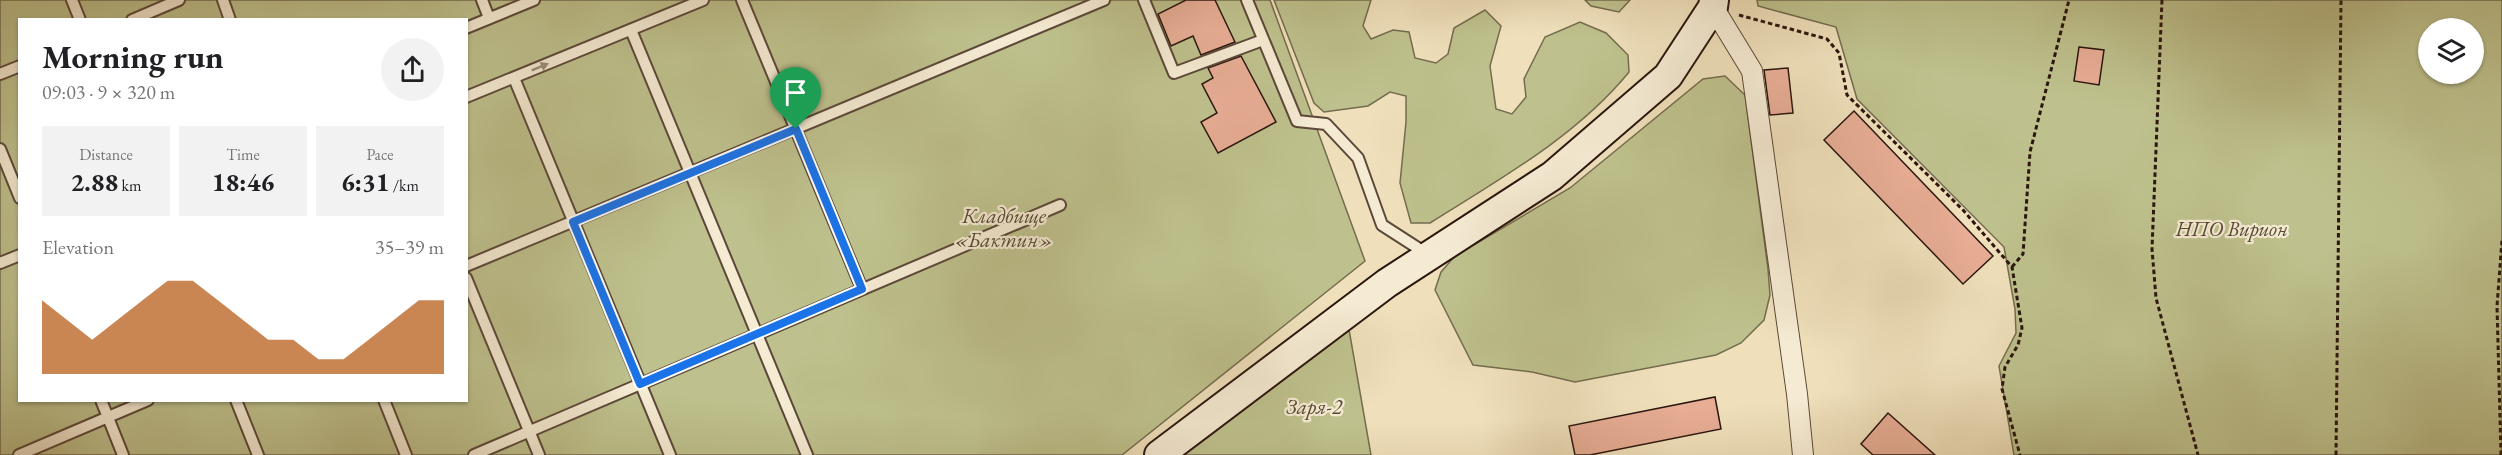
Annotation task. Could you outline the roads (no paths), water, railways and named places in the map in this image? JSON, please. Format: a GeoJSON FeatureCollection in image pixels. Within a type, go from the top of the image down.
{"type":"FeatureCollection","features":[{"type":"Feature","properties":{"kind":"street"},"geometry":{"type":"LineString","coordinates":[[1159,455],[1387,283],[1552,176],[1668,76],[1714,3],[1752,71],[1797,394],[1803,455]]}},
{"type":"Feature","properties":{"kind":"lane"},"geometry":{"type":"LineString","coordinates":[[72,0],[79,18]]}},
{"type":"Feature","properties":{"kind":"lane"},"geometry":{"type":"LineString","coordinates":[[137,18],[178,0]]}},
{"type":"Feature","properties":{"kind":"lane"},"geometry":{"type":"LineString","coordinates":[[222,0],[229,18]]}},
{"type":"Feature","properties":{"kind":"lane"},"geometry":{"type":"LineString","coordinates":[[482,0],[489,18]]}},
{"type":"Feature","properties":{"kind":"lane"},"geometry":{"type":"LineString","coordinates":[[468,27],[534,0]]}},
{"type":"Feature","properties":{"kind":"lane"},"geometry":{"type":"LineString","coordinates":[[468,96],[703,0]]}},
{"type":"Feature","properties":{"kind":"lane"},"geometry":{"type":"LineString","coordinates":[[742,0],[862,289]]}},
{"type":"Feature","properties":{"kind":"lane"},"geometry":{"type":"LineString","coordinates":[[468,265],[1104,0]]}},
{"type":"Feature","properties":{"kind":"lane"},"geometry":{"type":"LineString","coordinates":[[1144,0],[1174,73],[1263,40]]}},
{"type":"Feature","properties":{"kind":"lane"},"geometry":{"type":"LineString","coordinates":[[1246,0],[1297,121],[1326,124],[1358,158],[1382,225],[1429,255]]}},
{"type":"Feature","properties":{"kind":"lane"},"geometry":{"type":"LineString","coordinates":[[631,30],[807,455]]}},
{"type":"Feature","properties":{"kind":"lane"},"geometry":{"type":"LineString","coordinates":[[0,74],[18,67]]}},
{"type":"Feature","properties":{"kind":"lane"},"geometry":{"type":"LineString","coordinates":[[514,78],[670,455]]}},
{"type":"Feature","properties":{"kind":"lane"},"geometry":{"type":"LineString","coordinates":[[0,149],[18,193]]}},
{"type":"Feature","properties":{"kind":"lane"},"geometry":{"type":"LineString","coordinates":[[474,455],[1060,205]]}},
{"type":"Feature","properties":{"kind":"lane"},"geometry":{"type":"LineString","coordinates":[[0,263],[18,256]]}},
{"type":"Feature","properties":{"kind":"lane"},"geometry":{"type":"LineString","coordinates":[[468,283],[539,455]]}},
{"type":"Feature","properties":{"kind":"lane"},"geometry":{"type":"LineString","coordinates":[[102,402],[123,455]]}},
{"type":"Feature","properties":{"kind":"lane"},"geometry":{"type":"LineString","coordinates":[[19,455],[144,402]]}},
{"type":"Feature","properties":{"kind":"lane"},"geometry":{"type":"LineString","coordinates":[[237,402],[258,455]]}},
{"type":"Feature","properties":{"kind":"lane"},"geometry":{"type":"LineString","coordinates":[[385,402],[406,455]]}},
{"type":"Feature","properties":{"kind":"park label","name":"Кладбище «Бактин»"},"geometry":{"type":"Point","coordinates":[1004,227]}},
{"type":"Feature","properties":{"kind":"park label","name":"НПО Вирион"},"geometry":{"type":"Point","coordinates":[2232,228]}},
{"type":"Feature","properties":{"kind":"park label","name":"Заря-2"},"geometry":{"type":"Point","coordinates":[1314,406]}}]}
